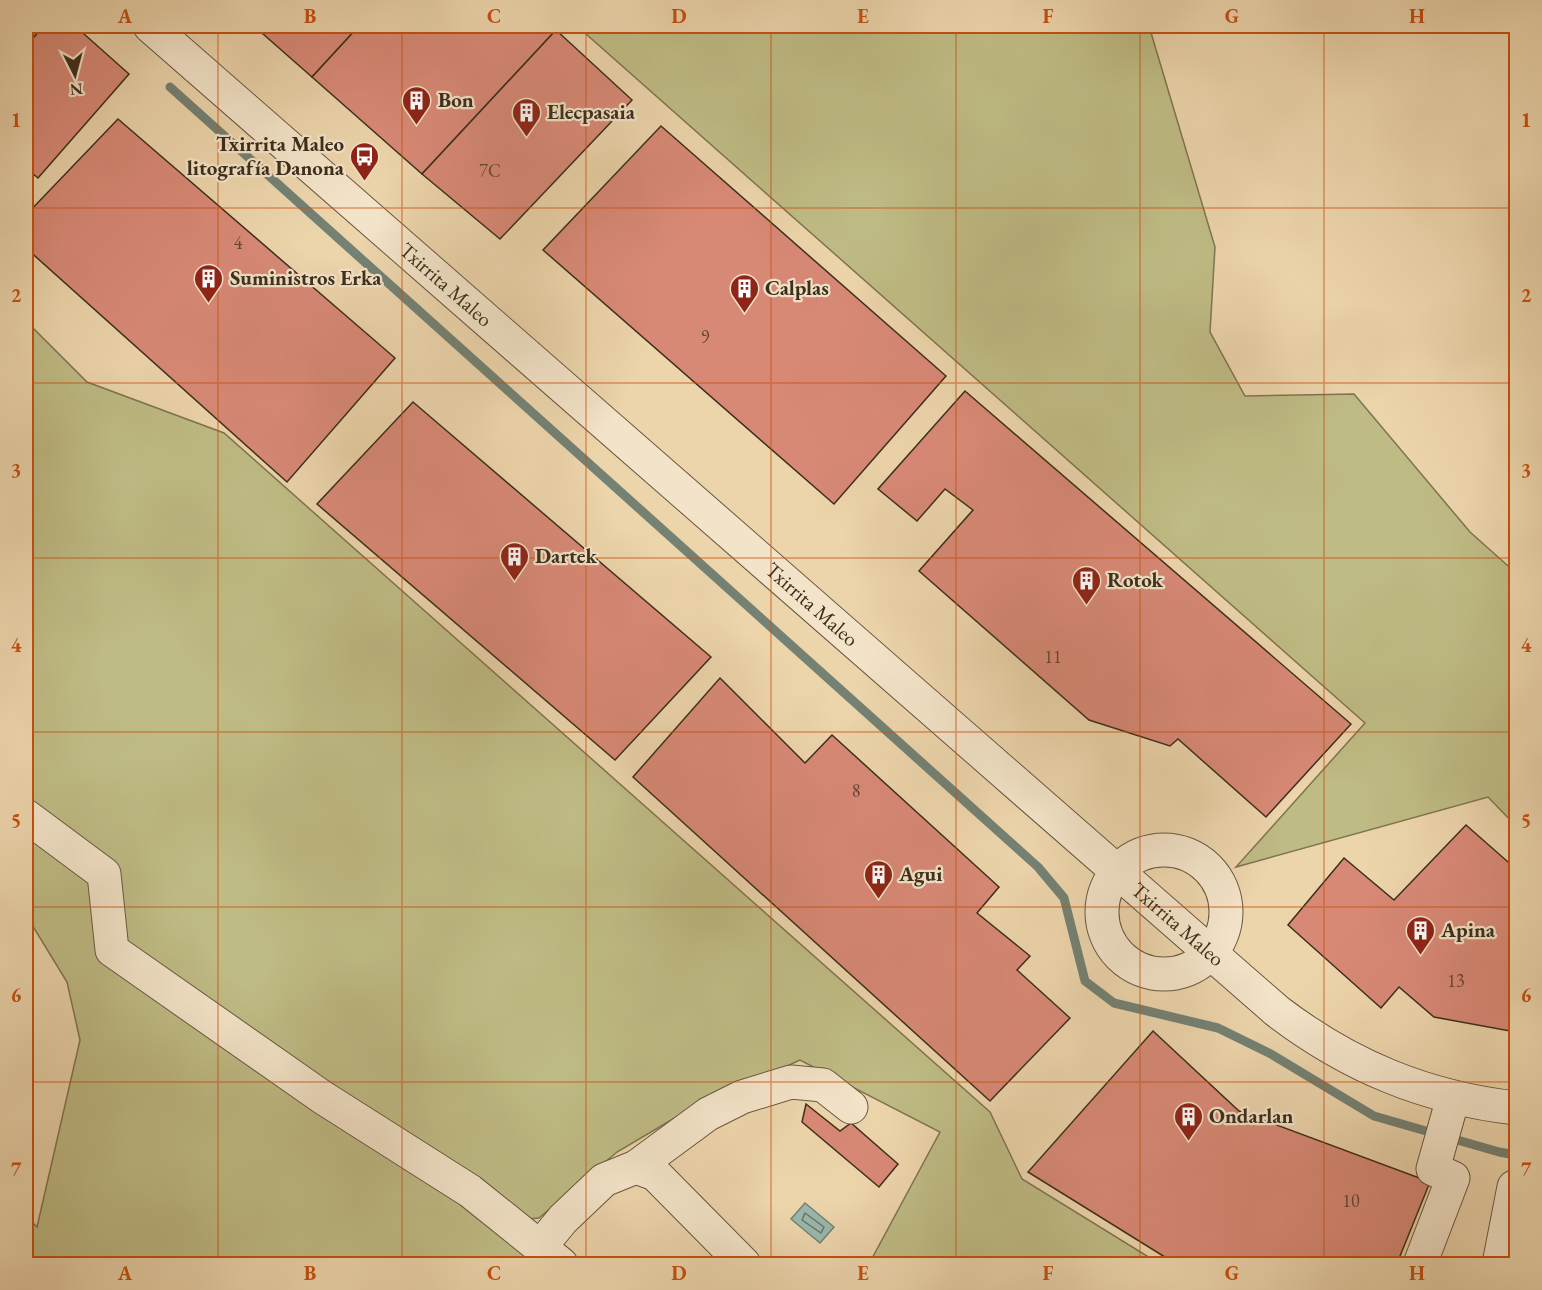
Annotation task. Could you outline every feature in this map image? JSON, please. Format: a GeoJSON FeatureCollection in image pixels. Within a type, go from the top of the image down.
{"type":"FeatureCollection","features":[{"type":"Feature","properties":{"kind":"street","name":"Txirrita Maleo"},"geometry":{"type":"LineString","coordinates":[[150,26],[1277,1011],[1340,1054],[1410,1086],[1446,1123],[1516,1108]]}},
{"type":"Feature","properties":{"kind":"street"},"geometry":{"type":"LineString","coordinates":[[26,816],[104,874],[112,950],[322,1096],[470,1191],[551,1256],[563,1219],[604,1180],[636,1167],[708,1114],[742,1097],[791,1082],[823,1085],[851,1107]]}},
{"type":"Feature","properties":{"kind":"street"},"geometry":{"type":"LineString","coordinates":[[1165,850],[1183,853],[1199,860],[1212,872],[1221,887],[1226,904],[1226,921],[1221,939],[1211,953],[1201,963],[1175,974],[1147,972],[1123,959],[1107,936],[1102,916],[1104,895],[1118,871],[1131,859],[1148,852],[1165,850]]}},
{"type":"Feature","properties":{"kind":"street"},"geometry":{"type":"LineString","coordinates":[[1420,1264],[1454,1178],[1433,1169],[1446,1123]]}},
{"type":"Feature","properties":{"kind":"street"},"geometry":{"type":"LineString","coordinates":[[636,1167],[655,1173],[744,1264]]}},
{"type":"Feature","properties":{"kind":"street"},"geometry":{"type":"LineString","coordinates":[[1499,1264],[1514,1186],[1516,1186]]}},
{"type":"Feature","properties":{"kind":"shaded area"},"geometry":{"type":"Polygon","coordinates":[[[577,26],[1149,26],[1215,247],[1210,332],[1245,396],[1354,394],[1470,532],[1516,573],[1516,826],[1488,797],[1236,867],[1365,723],[577,26]]]}},
{"type":"Feature","properties":{"kind":"shaded area"},"geometry":{"type":"Polygon","coordinates":[[[26,321],[87,382],[224,433],[990,1112],[1022,1179],[1160,1264],[869,1264],[940,1132],[800,1060],[678,1116],[617,1152],[539,1218],[487,1223],[539,1264],[26,1264],[26,1216],[37,1227],[80,1040],[67,982],[26,915],[26,321]]]}},
{"type":"Feature","properties":{"kind":"water"},"geometry":{"type":"Polygon","coordinates":[[[805,1203],[834,1227],[820,1243],[791,1219],[805,1203]]]}},
{"type":"Feature","properties":{"kind":"building"},"geometry":{"type":"Polygon","coordinates":[[[26,26],[44,26],[26,46],[26,26]]]}},
{"type":"Feature","properties":{"kind":"building"},"geometry":{"type":"Polygon","coordinates":[[[44,26],[75,26],[129,74],[38,178],[26,168],[26,46],[44,26]]]}},
{"type":"Feature","properties":{"kind":"building"},"geometry":{"type":"Polygon","coordinates":[[[254,26],[359,26],[312,77],[254,26]]]}},
{"type":"Feature","properties":{"kind":"building","name":"Bon"},"geometry":{"type":"Polygon","coordinates":[[[359,26],[551,26],[556,30],[422,174],[312,77],[359,26]]]}},
{"type":"Feature","properties":{"kind":"building","name":"Elecpasaia"},"geometry":{"type":"Polygon","coordinates":[[[556,30],[632,100],[500,239],[422,174],[556,30]]]}},
{"type":"Feature","properties":{"kind":"building","name":"Suministros Erka"},"geometry":{"type":"Polygon","coordinates":[[[118,119],[395,358],[287,482],[26,248],[26,215],[118,119]]]}},
{"type":"Feature","properties":{"kind":"building","name":"Calplas"},"geometry":{"type":"Polygon","coordinates":[[[661,126],[946,376],[834,504],[543,250],[661,126]]]}},
{"type":"Feature","properties":{"kind":"building","name":"Rotok"},"geometry":{"type":"Polygon","coordinates":[[[965,391],[1351,724],[1266,817],[1178,739],[1170,746],[1089,720],[919,571],[973,510],[945,489],[917,521],[878,489],[965,391]]]}},
{"type":"Feature","properties":{"kind":"building","name":"Dartek"},"geometry":{"type":"Polygon","coordinates":[[[413,402],[711,657],[615,760],[317,504],[413,402]]]}},
{"type":"Feature","properties":{"kind":"building","name":"Agui"},"geometry":{"type":"Polygon","coordinates":[[[720,678],[805,763],[832,735],[999,887],[977,913],[1030,956],[1017,970],[1070,1018],[990,1101],[633,777],[720,678]]]}},
{"type":"Feature","properties":{"kind":"building","name":"Apina"},"geometry":{"type":"Polygon","coordinates":[[[1466,825],[1516,869],[1516,1026],[1510,1031],[1434,1017],[1399,987],[1381,1008],[1288,925],[1344,858],[1394,900],[1466,825]]]}},
{"type":"Feature","properties":{"kind":"building","name":"Ondarlan"},"geometry":{"type":"Polygon","coordinates":[[[1153,1031],[1239,1111],[1430,1182],[1398,1261],[1344,1262],[1341,1264],[1176,1264],[1028,1172],[1153,1031]]]}},
{"type":"Feature","properties":{"kind":"building"},"geometry":{"type":"Polygon","coordinates":[[[806,1104],[840,1131],[851,1123],[898,1164],[879,1187],[802,1122],[806,1104]]]}},
{"type":"Feature","properties":{"kind":"waterway"},"geometry":{"type":"LineString","coordinates":[[170,87],[1038,867],[1064,898],[1085,981],[1114,1003],[1218,1028],[1271,1054],[1374,1116],[1516,1155]]}},
{"type":"Feature","properties":{"kind":"place","name":"Bon"},"geometry":{"type":"Point","coordinates":[417,126]}},
{"type":"Feature","properties":{"kind":"place","name":"Elecpasaia"},"geometry":{"type":"Point","coordinates":[526,138]}},
{"type":"Feature","properties":{"kind":"place","name":"Txirrita Maleo litografía Danona"},"geometry":{"type":"Point","coordinates":[365,182]}},
{"type":"Feature","properties":{"kind":"place","name":"Suministros Erka"},"geometry":{"type":"Point","coordinates":[209,304]}},
{"type":"Feature","properties":{"kind":"place","name":"Calplas"},"geometry":{"type":"Point","coordinates":[744,314]}},
{"type":"Feature","properties":{"kind":"place","name":"Dartek"},"geometry":{"type":"Point","coordinates":[514,582]}},
{"type":"Feature","properties":{"kind":"place","name":"Rotok"},"geometry":{"type":"Point","coordinates":[1086,606]}},
{"type":"Feature","properties":{"kind":"place","name":"Agui"},"geometry":{"type":"Point","coordinates":[878,900]}},
{"type":"Feature","properties":{"kind":"place","name":"Apina"},"geometry":{"type":"Point","coordinates":[1420,956]}},
{"type":"Feature","properties":{"kind":"place","name":"Ondarlan"},"geometry":{"type":"Point","coordinates":[1188,1142]}}]}
